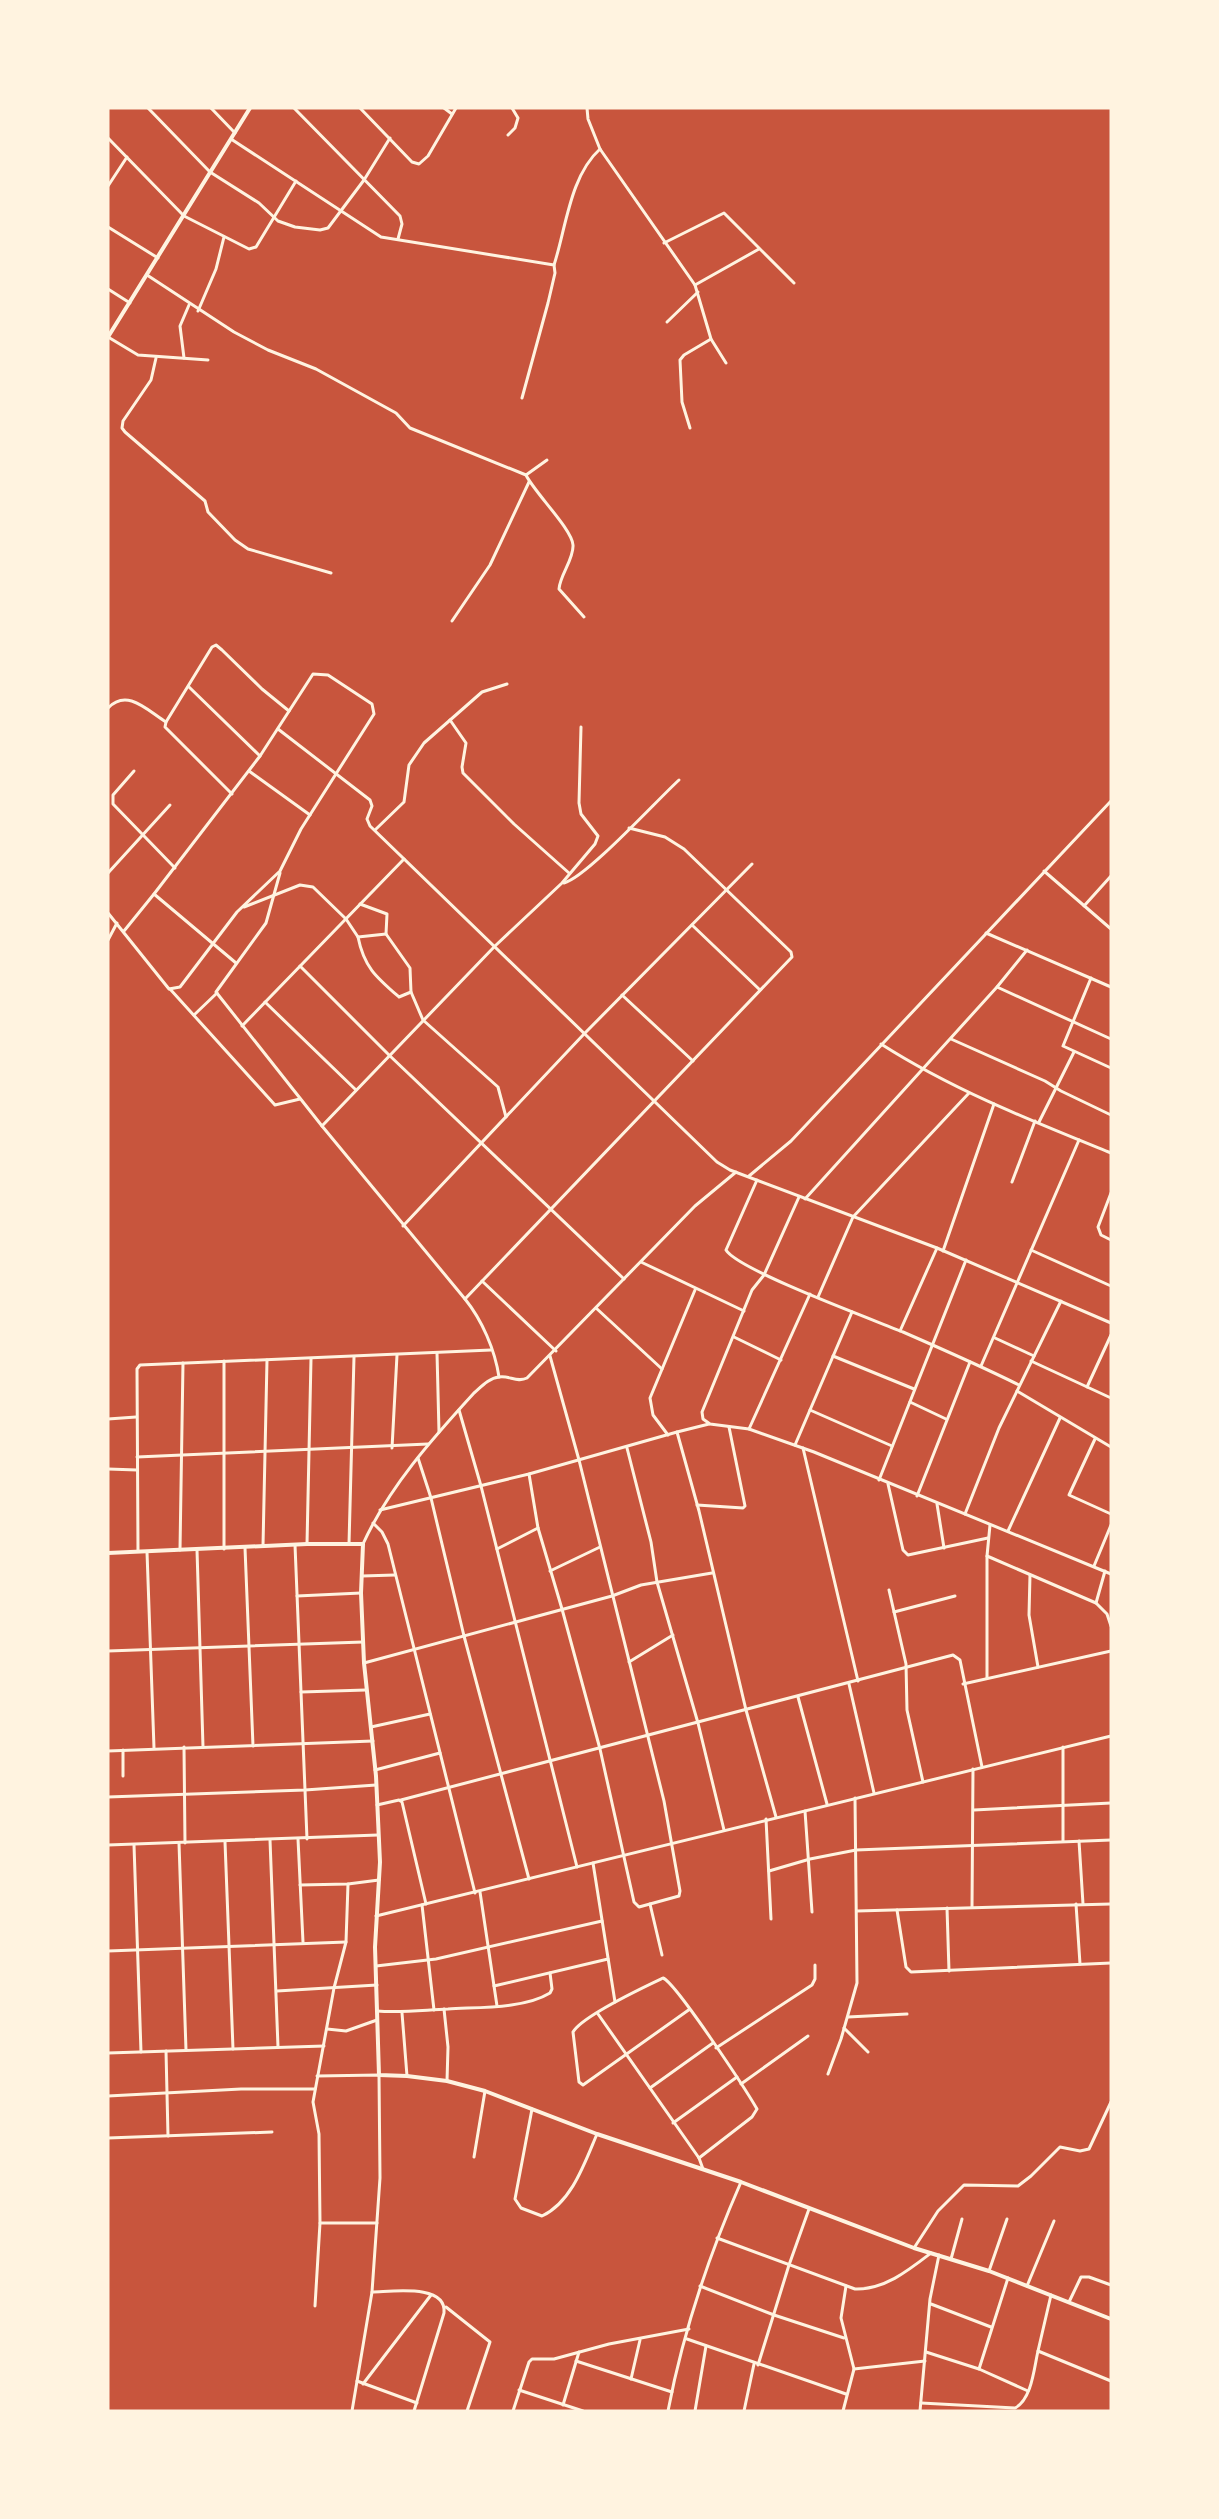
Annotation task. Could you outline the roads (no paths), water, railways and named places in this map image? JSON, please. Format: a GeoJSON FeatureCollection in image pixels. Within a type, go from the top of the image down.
{"type":"FeatureCollection","features":[{"type":"Feature","properties":{"kind":"street"},"geometry":{"type":"LineString","coordinates":[[148,108],[210,172],[259,203],[287,225],[325,230],[364,180],[390,138]]}},
{"type":"Feature","properties":{"kind":"street"},"geometry":{"type":"LineString","coordinates":[[211,108],[235,133]]}},
{"type":"Feature","properties":{"kind":"street"},"geometry":{"type":"LineString","coordinates":[[208,360],[138,355],[108,337],[250,108]]}},
{"type":"Feature","properties":{"kind":"street"},"geometry":{"type":"LineString","coordinates":[[294,108],[400,216],[402,224],[398,240]]}},
{"type":"Feature","properties":{"kind":"street"},"geometry":{"type":"LineString","coordinates":[[360,108],[412,162],[419,164],[429,156],[456,108]]}},
{"type":"Feature","properties":{"kind":"street"},"geometry":{"type":"LineString","coordinates":[[444,108],[452,115]]}},
{"type":"Feature","properties":{"kind":"street"},"geometry":{"type":"LineString","coordinates":[[508,135],[515,128],[518,118],[512,108]]}},
{"type":"Feature","properties":{"kind":"street"},"geometry":{"type":"LineString","coordinates":[[587,108],[588,119],[600,149],[695,285],[711,339],[726,363]]}},
{"type":"Feature","properties":{"kind":"street"},"geometry":{"type":"LineString","coordinates":[[108,138],[184,216],[244,248],[253,249],[296,181]]}},
{"type":"Feature","properties":{"kind":"street"},"geometry":{"type":"LineString","coordinates":[[231,139],[381,237],[554,265]]}},
{"type":"Feature","properties":{"kind":"street"},"geometry":{"type":"LineString","coordinates":[[522,398],[548,303],[555,273],[554,265],[578,180],[592,156],[600,149]]}},
{"type":"Feature","properties":{"kind":"street"},"geometry":{"type":"LineString","coordinates":[[108,186],[127,157]]}},
{"type":"Feature","properties":{"kind":"street"},"geometry":{"type":"LineString","coordinates":[[664,243],[724,213],[794,283]]}},
{"type":"Feature","properties":{"kind":"street"},"geometry":{"type":"LineString","coordinates":[[108,227],[158,258]]}},
{"type":"Feature","properties":{"kind":"street"},"geometry":{"type":"LineString","coordinates":[[198,311],[216,269],[224,237]]}},
{"type":"Feature","properties":{"kind":"street"},"geometry":{"type":"LineString","coordinates":[[695,285],[760,249]]}},
{"type":"Feature","properties":{"kind":"street"},"geometry":{"type":"LineString","coordinates":[[147,275],[198,311],[268,350],[316,369],[396,413],[410,428],[526,475],[538,494],[550,505],[572,540],[573,548],[559,590],[584,617]]}},
{"type":"Feature","properties":{"kind":"street"},"geometry":{"type":"LineString","coordinates":[[108,289],[130,303]]}},
{"type":"Feature","properties":{"kind":"street"},"geometry":{"type":"LineString","coordinates":[[667,322],[698,292]]}},
{"type":"Feature","properties":{"kind":"street"},"geometry":{"type":"LineString","coordinates":[[184,358],[180,326],[189,304]]}},
{"type":"Feature","properties":{"kind":"street"},"geometry":{"type":"LineString","coordinates":[[690,428],[682,402],[680,360],[684,354],[711,339]]}},
{"type":"Feature","properties":{"kind":"street"},"geometry":{"type":"LineString","coordinates":[[156,357],[148,386],[123,421],[122,428],[125,432],[205,501],[208,512],[235,540],[249,549],[331,573]]}},
{"type":"Feature","properties":{"kind":"street"},"geometry":{"type":"LineString","coordinates":[[526,475],[547,460]]}},
{"type":"Feature","properties":{"kind":"street"},"geometry":{"type":"LineString","coordinates":[[452,621],[490,565],[529,482]]}},
{"type":"Feature","properties":{"kind":"street"},"geometry":{"type":"LineString","coordinates":[[232,794],[165,728],[166,722],[212,646],[216,645],[289,711]]}},
{"type":"Feature","properties":{"kind":"street"},"geometry":{"type":"LineString","coordinates":[[124,931],[249,771],[313,674],[328,675],[372,704],[374,714],[297,835],[280,871],[266,923],[216,990],[217,993],[194,1016]]}},
{"type":"Feature","properties":{"kind":"street"},"geometry":{"type":"LineString","coordinates":[[375,830],[404,802],[409,765],[415,753],[482,692],[507,684]]}},
{"type":"Feature","properties":{"kind":"street"},"geometry":{"type":"LineString","coordinates":[[188,686],[260,756]]}},
{"type":"Feature","properties":{"kind":"street"},"geometry":{"type":"LineString","coordinates":[[108,708],[115,701],[128,699],[166,722]]}},
{"type":"Feature","properties":{"kind":"street"},"geometry":{"type":"LineString","coordinates":[[450,720],[466,743],[463,773],[514,824],[569,873]]}},
{"type":"Feature","properties":{"kind":"street"},"geometry":{"type":"LineString","coordinates":[[322,1126],[495,946],[562,883],[596,844],[598,836],[581,814],[579,803],[580,727]]}},
{"type":"Feature","properties":{"kind":"street"},"geometry":{"type":"LineString","coordinates":[[278,729],[370,800],[372,806],[367,819],[375,830],[705,1152],[724,1167],[937,1248],[1111,1323]]}},
{"type":"Feature","properties":{"kind":"street"},"geometry":{"type":"LineString","coordinates":[[134,771],[112,799],[113,804],[175,868]]}},
{"type":"Feature","properties":{"kind":"street"},"geometry":{"type":"LineString","coordinates":[[249,771],[310,815]]}},
{"type":"Feature","properties":{"kind":"street"},"geometry":{"type":"LineString","coordinates":[[562,883],[578,876],[679,780]]}},
{"type":"Feature","properties":{"kind":"street"},"geometry":{"type":"LineString","coordinates":[[748,1176],[791,1141],[1111,801]]}},
{"type":"Feature","properties":{"kind":"street"},"geometry":{"type":"LineString","coordinates":[[108,873],[141,834],[170,805]]}},
{"type":"Feature","properties":{"kind":"street"},"geometry":{"type":"LineString","coordinates":[[465,1299],[792,955],[727,889],[676,843],[654,833],[629,828]]}},
{"type":"Feature","properties":{"kind":"street"},"geometry":{"type":"LineString","coordinates":[[242,1026],[405,859]]}},
{"type":"Feature","properties":{"kind":"street"},"geometry":{"type":"LineString","coordinates":[[403,1226],[584,1034],[752,864]]}},
{"type":"Feature","properties":{"kind":"street"},"geometry":{"type":"LineString","coordinates":[[169,989],[180,987],[241,908],[280,871]]}},
{"type":"Feature","properties":{"kind":"street"},"geometry":{"type":"LineString","coordinates":[[1044,871],[1111,929]]}},
{"type":"Feature","properties":{"kind":"street"},"geometry":{"type":"LineString","coordinates":[[1084,906],[1111,876]]}},
{"type":"Feature","properties":{"kind":"street"},"geometry":{"type":"LineString","coordinates":[[241,908],[300,885],[313,887],[346,919],[358,937],[363,959],[382,981],[399,997],[411,992]]}},
{"type":"Feature","properties":{"kind":"street"},"geometry":{"type":"LineString","coordinates":[[154,894],[236,963]]}},
{"type":"Feature","properties":{"kind":"street"},"geometry":{"type":"LineString","coordinates":[[360,904],[387,914],[386,934],[410,968],[411,992],[423,1020],[498,1087],[506,1117]]}},
{"type":"Feature","properties":{"kind":"street"},"geometry":{"type":"LineString","coordinates":[[108,913],[169,989],[275,1105],[300,1099]]}},
{"type":"Feature","properties":{"kind":"street"},"geometry":{"type":"LineString","coordinates":[[108,940],[117,923]]}},
{"type":"Feature","properties":{"kind":"street"},"geometry":{"type":"LineString","coordinates":[[692,925],[760,990]]}},
{"type":"Feature","properties":{"kind":"street"},"geometry":{"type":"LineString","coordinates":[[986,932],[1111,987]]}},
{"type":"Feature","properties":{"kind":"street"},"geometry":{"type":"LineString","coordinates":[[358,937],[386,934]]}},
{"type":"Feature","properties":{"kind":"street"},"geometry":{"type":"LineString","coordinates":[[805,1199],[951,1039],[1027,950]]}},
{"type":"Feature","properties":{"kind":"street"},"geometry":{"type":"LineString","coordinates":[[300,966],[389,1055],[624,1279]]}},
{"type":"Feature","properties":{"kind":"street"},"geometry":{"type":"LineString","coordinates":[[1092,978],[1063,1045],[1111,1068]]}},
{"type":"Feature","properties":{"kind":"street"},"geometry":{"type":"LineString","coordinates":[[997,987],[1111,1039]]}},
{"type":"Feature","properties":{"kind":"street"},"geometry":{"type":"LineString","coordinates":[[217,993],[300,1099],[476,1313],[497,1362],[499,1377]]}},
{"type":"Feature","properties":{"kind":"street"},"geometry":{"type":"LineString","coordinates":[[622,995],[693,1061]]}},
{"type":"Feature","properties":{"kind":"street"},"geometry":{"type":"LineString","coordinates":[[265,1002],[356,1090]]}},
{"type":"Feature","properties":{"kind":"street"},"geometry":{"type":"LineString","coordinates":[[951,1039],[1045,1081],[1111,1115]]}},
{"type":"Feature","properties":{"kind":"street"},"geometry":{"type":"LineString","coordinates":[[881,1044],[922,1070],[969,1093],[1111,1153]]}},
{"type":"Feature","properties":{"kind":"street"},"geometry":{"type":"LineString","coordinates":[[1012,1182],[1037,1122],[1074,1052]]}},
{"type":"Feature","properties":{"kind":"street"},"geometry":{"type":"LineString","coordinates":[[818,1297],[853,1217],[969,1093]]}},
{"type":"Feature","properties":{"kind":"street"},"geometry":{"type":"LineString","coordinates":[[943,1251],[994,1104]]}},
{"type":"Feature","properties":{"kind":"street"},"geometry":{"type":"LineString","coordinates":[[981,1366],[1079,1140]]}},
{"type":"Feature","properties":{"kind":"street"},"geometry":{"type":"LineString","coordinates":[[352,2411],[372,2292],[380,2178],[376,1966],[378,1835],[373,1741],[364,1663],[361,1593],[363,1544],[380,1510],[418,1458],[459,1409],[486,1382],[499,1377],[523,1380],[556,1351],[708,1193],[736,1172]]}},
{"type":"Feature","properties":{"kind":"street"},"geometry":{"type":"LineString","coordinates":[[757,1180],[726,1250],[730,1256],[764,1275],[932,1344],[1019,1385]]}},
{"type":"Feature","properties":{"kind":"street"},"geometry":{"type":"LineString","coordinates":[[1111,1193],[1098,1227],[1101,1235],[1111,1240]]}},
{"type":"Feature","properties":{"kind":"street"},"geometry":{"type":"LineString","coordinates":[[710,1424],[703,1419],[702,1412],[752,1290],[764,1275],[799,1197]]}},
{"type":"Feature","properties":{"kind":"street"},"geometry":{"type":"LineString","coordinates":[[900,1331],[937,1248]]}},
{"type":"Feature","properties":{"kind":"street"},"geometry":{"type":"LineString","coordinates":[[1030,1250],[1111,1286]]}},
{"type":"Feature","properties":{"kind":"street"},"geometry":{"type":"LineString","coordinates":[[879,1480],[966,1260]]}},
{"type":"Feature","properties":{"kind":"street"},"geometry":{"type":"LineString","coordinates":[[641,1262],[695,1290],[744,1311]]}},
{"type":"Feature","properties":{"kind":"street"},"geometry":{"type":"LineString","coordinates":[[482,1281],[556,1351]]}},
{"type":"Feature","properties":{"kind":"street"},"geometry":{"type":"LineString","coordinates":[[668,1435],[656,1421],[650,1406],[650,1398],[695,1290]]}},
{"type":"Feature","properties":{"kind":"street"},"geometry":{"type":"LineString","coordinates":[[749,1429],[810,1294]]}},
{"type":"Feature","properties":{"kind":"street"},"geometry":{"type":"LineString","coordinates":[[965,1514],[999,1428],[1061,1301]]}},
{"type":"Feature","properties":{"kind":"street"},"geometry":{"type":"LineString","coordinates":[[596,1308],[662,1369]]}},
{"type":"Feature","properties":{"kind":"street"},"geometry":{"type":"LineString","coordinates":[[795,1446],[852,1311]]}},
{"type":"Feature","properties":{"kind":"street"},"geometry":{"type":"LineString","coordinates":[[1087,1387],[1111,1335]]}},
{"type":"Feature","properties":{"kind":"street"},"geometry":{"type":"LineString","coordinates":[[734,1337],[781,1360]]}},
{"type":"Feature","properties":{"kind":"street"},"geometry":{"type":"LineString","coordinates":[[994,1337],[1034,1356]]}},
{"type":"Feature","properties":{"kind":"street"},"geometry":{"type":"LineString","coordinates":[[1106,1345],[1111,1347]]}},
{"type":"Feature","properties":{"kind":"street"},"geometry":{"type":"LineString","coordinates":[[138,1551],[136,1417],[138,1367],[142,1364],[491,1350]]}},
{"type":"Feature","properties":{"kind":"street"},"geometry":{"type":"LineString","coordinates":[[437,1353],[439,1432]]}},
{"type":"Feature","properties":{"kind":"street"},"geometry":{"type":"LineString","coordinates":[[392,1448],[397,1355]]}},
{"type":"Feature","properties":{"kind":"street"},"geometry":{"type":"LineString","coordinates":[[529,1474],[538,1528],[600,1749],[634,1902],[639,1907],[673,1899],[680,1894],[673,1843],[579,1460],[550,1356]]}},
{"type":"Feature","properties":{"kind":"street"},"geometry":{"type":"LineString","coordinates":[[833,1356],[914,1389]]}},
{"type":"Feature","properties":{"kind":"street"},"geometry":{"type":"LineString","coordinates":[[349,1544],[354,1357]]}},
{"type":"Feature","properties":{"kind":"street"},"geometry":{"type":"LineString","coordinates":[[307,1544],[311,1359]]}},
{"type":"Feature","properties":{"kind":"street"},"geometry":{"type":"LineString","coordinates":[[263,1546],[267,1360]]}},
{"type":"Feature","properties":{"kind":"street"},"geometry":{"type":"LineString","coordinates":[[1031,1361],[1111,1398]]}},
{"type":"Feature","properties":{"kind":"street"},"geometry":{"type":"LineString","coordinates":[[224,1362],[224,1549]]}},
{"type":"Feature","properties":{"kind":"street"},"geometry":{"type":"LineString","coordinates":[[917,1496],[970,1362]]}},
{"type":"Feature","properties":{"kind":"street"},"geometry":{"type":"LineString","coordinates":[[180,1550],[183,1363]]}},
{"type":"Feature","properties":{"kind":"street"},"geometry":{"type":"LineString","coordinates":[[1016,1391],[1111,1447]]}},
{"type":"Feature","properties":{"kind":"street"},"geometry":{"type":"LineString","coordinates":[[910,1402],[946,1419]]}},
{"type":"Feature","properties":{"kind":"street"},"geometry":{"type":"LineString","coordinates":[[459,1409],[481,1486],[577,1867]]}},
{"type":"Feature","properties":{"kind":"street"},"geometry":{"type":"LineString","coordinates":[[810,1410],[892,1446]]}},
{"type":"Feature","properties":{"kind":"street"},"geometry":{"type":"LineString","coordinates":[[108,1419],[136,1417]]}},
{"type":"Feature","properties":{"kind":"street"},"geometry":{"type":"LineString","coordinates":[[1007,1531],[1060,1418]]}},
{"type":"Feature","properties":{"kind":"street"},"geometry":{"type":"LineString","coordinates":[[380,1510],[529,1474],[710,1424],[749,1429],[803,1448],[1111,1574]]}},
{"type":"Feature","properties":{"kind":"street"},"geometry":{"type":"LineString","coordinates":[[697,1505],[745,1506],[729,1427]]}},
{"type":"Feature","properties":{"kind":"street"},"geometry":{"type":"LineString","coordinates":[[677,1432],[697,1505],[746,1710],[776,1817]]}},
{"type":"Feature","properties":{"kind":"street"},"geometry":{"type":"LineString","coordinates":[[1095,1439],[1069,1494],[1111,1514]]}},
{"type":"Feature","properties":{"kind":"street"},"geometry":{"type":"LineString","coordinates":[[136,1457],[309,1449],[392,1448],[429,1444]]}},
{"type":"Feature","properties":{"kind":"street"},"geometry":{"type":"LineString","coordinates":[[627,1448],[648,1531],[657,1582],[698,1723],[724,1830]]}},
{"type":"Feature","properties":{"kind":"street"},"geometry":{"type":"LineString","coordinates":[[803,1448],[858,1681]]}},
{"type":"Feature","properties":{"kind":"street"},"geometry":{"type":"LineString","coordinates":[[418,1458],[431,1498],[499,1775],[529,1879]]}},
{"type":"Feature","properties":{"kind":"street"},"geometry":{"type":"LineString","coordinates":[[108,1469],[136,1470]]}},
{"type":"Feature","properties":{"kind":"street"},"geometry":{"type":"LineString","coordinates":[[887,1484],[906,1554],[913,1556],[988,1538]]}},
{"type":"Feature","properties":{"kind":"street"},"geometry":{"type":"LineString","coordinates":[[937,1504],[944,1548]]}},
{"type":"Feature","properties":{"kind":"street"},"geometry":{"type":"LineString","coordinates":[[373,1523],[382,1532],[388,1544],[413,1650],[477,1892],[489,1948],[497,2006]]}},
{"type":"Feature","properties":{"kind":"street"},"geometry":{"type":"LineString","coordinates":[[987,1678],[987,1556],[990,1524]]}},
{"type":"Feature","properties":{"kind":"street"},"geometry":{"type":"LineString","coordinates":[[1094,1566],[1111,1525]]}},
{"type":"Feature","properties":{"kind":"street"},"geometry":{"type":"LineString","coordinates":[[496,1550],[538,1528]]}},
{"type":"Feature","properties":{"kind":"street"},"geometry":{"type":"LineString","coordinates":[[108,1553],[307,1544],[363,1544]]}},
{"type":"Feature","properties":{"kind":"street"},"geometry":{"type":"LineString","coordinates":[[295,1545],[307,1839]]}},
{"type":"Feature","properties":{"kind":"street"},"geometry":{"type":"LineString","coordinates":[[550,1571],[600,1547]]}},
{"type":"Feature","properties":{"kind":"street"},"geometry":{"type":"LineString","coordinates":[[245,1548],[253,1746]]}},
{"type":"Feature","properties":{"kind":"street"},"geometry":{"type":"LineString","coordinates":[[197,1550],[203,1747]]}},
{"type":"Feature","properties":{"kind":"street"},"geometry":{"type":"LineString","coordinates":[[147,1552],[154,1748]]}},
{"type":"Feature","properties":{"kind":"street"},"geometry":{"type":"LineString","coordinates":[[987,1556],[1096,1604],[1105,1611],[1111,1626]]}},
{"type":"Feature","properties":{"kind":"street"},"geometry":{"type":"LineString","coordinates":[[1096,1604],[1105,1571]]}},
{"type":"Feature","properties":{"kind":"street"},"geometry":{"type":"LineString","coordinates":[[364,1663],[612,1596],[641,1585],[712,1573]]}},
{"type":"Feature","properties":{"kind":"street"},"geometry":{"type":"LineString","coordinates":[[362,1576],[395,1575]]}},
{"type":"Feature","properties":{"kind":"street"},"geometry":{"type":"LineString","coordinates":[[1030,1575],[1030,1628],[1038,1667]]}},
{"type":"Feature","properties":{"kind":"street"},"geometry":{"type":"LineString","coordinates":[[889,1590],[906,1668],[907,1710],[923,1782]]}},
{"type":"Feature","properties":{"kind":"street"},"geometry":{"type":"LineString","coordinates":[[297,1596],[361,1593]]}},
{"type":"Feature","properties":{"kind":"street"},"geometry":{"type":"LineString","coordinates":[[894,1612],[955,1596]]}},
{"type":"Feature","properties":{"kind":"street"},"geometry":{"type":"LineString","coordinates":[[629,1662],[673,1635]]}},
{"type":"Feature","properties":{"kind":"street"},"geometry":{"type":"LineString","coordinates":[[108,1651],[363,1642]]}},
{"type":"Feature","properties":{"kind":"street"},"geometry":{"type":"LineString","coordinates":[[963,1684],[1111,1651]]}},
{"type":"Feature","properties":{"kind":"street"},"geometry":{"type":"LineString","coordinates":[[377,1805],[450,1788],[955,1655],[960,1660],[963,1684],[982,1767]]}},
{"type":"Feature","properties":{"kind":"street"},"geometry":{"type":"LineString","coordinates":[[849,1683],[874,1793]]}},
{"type":"Feature","properties":{"kind":"street"},"geometry":{"type":"LineString","coordinates":[[301,1692],[366,1690]]}},
{"type":"Feature","properties":{"kind":"street"},"geometry":{"type":"LineString","coordinates":[[798,1697],[827,1804]]}},
{"type":"Feature","properties":{"kind":"street"},"geometry":{"type":"LineString","coordinates":[[370,1727],[430,1714]]}},
{"type":"Feature","properties":{"kind":"street"},"geometry":{"type":"LineString","coordinates":[[376,1916],[1111,1736]]}},
{"type":"Feature","properties":{"kind":"street"},"geometry":{"type":"LineString","coordinates":[[108,1751],[373,1741]]}},
{"type":"Feature","properties":{"kind":"street"},"geometry":{"type":"LineString","coordinates":[[1063,1747],[1063,1841]]}},
{"type":"Feature","properties":{"kind":"street"},"geometry":{"type":"LineString","coordinates":[[184,1748],[185,1843]]}},
{"type":"Feature","properties":{"kind":"street"},"geometry":{"type":"LineString","coordinates":[[123,1750],[123,1776]]}},
{"type":"Feature","properties":{"kind":"street"},"geometry":{"type":"LineString","coordinates":[[375,1770],[440,1753]]}},
{"type":"Feature","properties":{"kind":"street"},"geometry":{"type":"LineString","coordinates":[[972,1907],[973,1769]]}},
{"type":"Feature","properties":{"kind":"street"},"geometry":{"type":"LineString","coordinates":[[108,1797],[305,1790],[376,1785]]}},
{"type":"Feature","properties":{"kind":"street"},"geometry":{"type":"LineString","coordinates":[[828,2074],[848,2017],[858,1975],[855,1798]]}},
{"type":"Feature","properties":{"kind":"street"},"geometry":{"type":"LineString","coordinates":[[401,1800],[424,1905],[434,2010]]}},
{"type":"Feature","properties":{"kind":"street"},"geometry":{"type":"LineString","coordinates":[[974,1810],[1111,1803]]}},
{"type":"Feature","properties":{"kind":"street"},"geometry":{"type":"LineString","coordinates":[[805,1810],[812,1912]]}},
{"type":"Feature","properties":{"kind":"street"},"geometry":{"type":"LineString","coordinates":[[766,1819],[771,1919]]}},
{"type":"Feature","properties":{"kind":"street"},"geometry":{"type":"LineString","coordinates":[[108,1845],[378,1835]]}},
{"type":"Feature","properties":{"kind":"street"},"geometry":{"type":"LineString","coordinates":[[298,1839],[303,1942]]}},
{"type":"Feature","properties":{"kind":"street"},"geometry":{"type":"LineString","coordinates":[[270,1840],[278,2047]]}},
{"type":"Feature","properties":{"kind":"street"},"geometry":{"type":"LineString","coordinates":[[769,1871],[810,1859],[856,1850],[1111,1840]]}},
{"type":"Feature","properties":{"kind":"street"},"geometry":{"type":"LineString","coordinates":[[1079,1841],[1083,1904]]}},
{"type":"Feature","properties":{"kind":"street"},"geometry":{"type":"LineString","coordinates":[[225,1842],[232,2049]]}},
{"type":"Feature","properties":{"kind":"street"},"geometry":{"type":"LineString","coordinates":[[179,1843],[186,2050]]}},
{"type":"Feature","properties":{"kind":"street"},"geometry":{"type":"LineString","coordinates":[[134,1845],[141,2052]]}},
{"type":"Feature","properties":{"kind":"street"},"geometry":{"type":"LineString","coordinates":[[593,1863],[615,2002]]}},
{"type":"Feature","properties":{"kind":"street"},"geometry":{"type":"LineString","coordinates":[[300,1885],[348,1884],[379,1880]]}},
{"type":"Feature","properties":{"kind":"street"},"geometry":{"type":"LineString","coordinates":[[315,2306],[320,2223],[319,2134],[314,2113],[315,2089],[334,1988],[346,1942],[348,1884]]}},
{"type":"Feature","properties":{"kind":"street"},"geometry":{"type":"LineString","coordinates":[[650,1904],[662,1955]]}},
{"type":"Feature","properties":{"kind":"street"},"geometry":{"type":"LineString","coordinates":[[1076,1904],[1080,1964]]}},
{"type":"Feature","properties":{"kind":"street"},"geometry":{"type":"LineString","coordinates":[[857,1911],[1111,1904]]}},
{"type":"Feature","properties":{"kind":"street"},"geometry":{"type":"LineString","coordinates":[[947,1908],[949,1971]]}},
{"type":"Feature","properties":{"kind":"street"},"geometry":{"type":"LineString","coordinates":[[897,1910],[909,1970],[914,1972],[1111,1964]]}},
{"type":"Feature","properties":{"kind":"street"},"geometry":{"type":"LineString","coordinates":[[376,1966],[430,1960],[602,1921]]}},
{"type":"Feature","properties":{"kind":"street"},"geometry":{"type":"LineString","coordinates":[[108,1951],[346,1942]]}},
{"type":"Feature","properties":{"kind":"street"},"geometry":{"type":"LineString","coordinates":[[494,1986],[608,1959]]}},
{"type":"Feature","properties":{"kind":"street"},"geometry":{"type":"LineString","coordinates":[[716,2048],[812,1984],[815,1979],[815,1965]]}},
{"type":"Feature","properties":{"kind":"street"},"geometry":{"type":"LineString","coordinates":[[377,2011],[402,2013],[497,2006],[547,1995],[552,1989],[550,1973]]}},
{"type":"Feature","properties":{"kind":"street"},"geometry":{"type":"LineString","coordinates":[[690,2010],[585,2084],[580,2084],[573,2032],[578,2026],[615,2002],[663,1978],[671,1982],[737,2077],[756,2108],[756,2112],[699,2158]]}},
{"type":"Feature","properties":{"kind":"street"},"geometry":{"type":"LineString","coordinates":[[277,1991],[377,1985]]}},
{"type":"Feature","properties":{"kind":"street"},"geometry":{"type":"LineString","coordinates":[[444,2009],[448,2047],[447,2081]]}},
{"type":"Feature","properties":{"kind":"street"},"geometry":{"type":"LineString","coordinates":[[402,2013],[407,2076]]}},
{"type":"Feature","properties":{"kind":"street"},"geometry":{"type":"LineString","coordinates":[[598,2013],[699,2158],[703,2169]]}},
{"type":"Feature","properties":{"kind":"street"},"geometry":{"type":"LineString","coordinates":[[848,2017],[907,2014]]}},
{"type":"Feature","properties":{"kind":"street"},"geometry":{"type":"LineString","coordinates":[[327,2029],[346,2031],[378,2019]]}},
{"type":"Feature","properties":{"kind":"street"},"geometry":{"type":"LineString","coordinates":[[844,2028],[868,2052]]}},
{"type":"Feature","properties":{"kind":"street"},"geometry":{"type":"LineString","coordinates":[[741,2084],[808,2036]]}},
{"type":"Feature","properties":{"kind":"street"},"geometry":{"type":"LineString","coordinates":[[650,2088],[713,2043]]}},
{"type":"Feature","properties":{"kind":"street"},"geometry":{"type":"LineString","coordinates":[[108,2053],[324,2046]]}},
{"type":"Feature","properties":{"kind":"street"},"geometry":{"type":"LineString","coordinates":[[166,2051],[168,2136]]}},
{"type":"Feature","properties":{"kind":"street"},"geometry":{"type":"LineString","coordinates":[[317,2076],[407,2076],[447,2081],[485,2091],[597,2134],[741,2182],[914,2248],[989,2271],[1111,2317]]}},
{"type":"Feature","properties":{"kind":"street"},"geometry":{"type":"LineString","coordinates":[[673,2123],[737,2077]]}},
{"type":"Feature","properties":{"kind":"street"},"geometry":{"type":"LineString","coordinates":[[108,2096],[240,2089],[315,2089]]}},
{"type":"Feature","properties":{"kind":"street"},"geometry":{"type":"LineString","coordinates":[[474,2157],[485,2091]]}},
{"type":"Feature","properties":{"kind":"street"},"geometry":{"type":"LineString","coordinates":[[914,2248],[938,2211],[964,2185],[1018,2186],[1060,2147],[1080,2151],[1089,2149],[1111,2102]]}},
{"type":"Feature","properties":{"kind":"street"},"geometry":{"type":"LineString","coordinates":[[532,2109],[515,2199],[520,2208],[542,2216],[557,2205],[578,2177],[597,2134]]}},
{"type":"Feature","properties":{"kind":"street"},"geometry":{"type":"LineString","coordinates":[[108,2138],[272,2132]]}},
{"type":"Feature","properties":{"kind":"street"},"geometry":{"type":"LineString","coordinates":[[668,2411],[700,2286],[741,2182]]}},
{"type":"Feature","properties":{"kind":"street"},"geometry":{"type":"LineString","coordinates":[[744,2411],[756,2364],[809,2209]]}},
{"type":"Feature","properties":{"kind":"street"},"geometry":{"type":"LineString","coordinates":[[951,2259],[962,2219]]}},
{"type":"Feature","properties":{"kind":"street"},"geometry":{"type":"LineString","coordinates":[[989,2271],[1006,2219]]}},
{"type":"Feature","properties":{"kind":"street"},"geometry":{"type":"LineString","coordinates":[[1027,2286],[1054,2221]]}},
{"type":"Feature","properties":{"kind":"street"},"geometry":{"type":"LineString","coordinates":[[320,2223],[376,2223]]}},
{"type":"Feature","properties":{"kind":"street"},"geometry":{"type":"LineString","coordinates":[[717,2238],[846,2286],[864,2289],[896,2278],[931,2253]]}},
{"type":"Feature","properties":{"kind":"street"},"geometry":{"type":"LineString","coordinates":[[920,2411],[932,2304],[930,2299],[939,2255]]}},
{"type":"Feature","properties":{"kind":"street"},"geometry":{"type":"LineString","coordinates":[[1069,2302],[1081,2277],[1089,2277],[1111,2284]]}},
{"type":"Feature","properties":{"kind":"street"},"geometry":{"type":"LineString","coordinates":[[979,2369],[1008,2278]]}},
{"type":"Feature","properties":{"kind":"street"},"geometry":{"type":"LineString","coordinates":[[700,2286],[774,2315],[844,2338]]}},
{"type":"Feature","properties":{"kind":"street"},"geometry":{"type":"LineString","coordinates":[[843,2411],[854,2369],[844,2338],[841,2312],[846,2286]]}},
{"type":"Feature","properties":{"kind":"street"},"geometry":{"type":"LineString","coordinates":[[372,2292],[432,2294],[490,2342],[466,2411]]}},
{"type":"Feature","properties":{"kind":"street"},"geometry":{"type":"LineString","coordinates":[[363,2384],[432,2294]]}},
{"type":"Feature","properties":{"kind":"street"},"geometry":{"type":"LineString","coordinates":[[921,2403],[1007,2409],[1021,2405],[1028,2391],[1051,2295]]}},
{"type":"Feature","properties":{"kind":"street"},"geometry":{"type":"LineString","coordinates":[[932,2304],[992,2328]]}},
{"type":"Feature","properties":{"kind":"street"},"geometry":{"type":"LineString","coordinates":[[414,2411],[444,2313],[444,2306]]}},
{"type":"Feature","properties":{"kind":"street"},"geometry":{"type":"LineString","coordinates":[[513,2411],[530,2360],[554,2359],[689,2329]]}},
{"type":"Feature","properties":{"kind":"street"},"geometry":{"type":"LineString","coordinates":[[631,2379],[641,2339]]}},
{"type":"Feature","properties":{"kind":"street"},"geometry":{"type":"LineString","coordinates":[[687,2339],[846,2394]]}},
{"type":"Feature","properties":{"kind":"street"},"geometry":{"type":"LineString","coordinates":[[695,2411],[706,2346]]}},
{"type":"Feature","properties":{"kind":"street"},"geometry":{"type":"LineString","coordinates":[[1038,2351],[1111,2381]]}},
{"type":"Feature","properties":{"kind":"street"},"geometry":{"type":"LineString","coordinates":[[563,2405],[579,2352]]}},
{"type":"Feature","properties":{"kind":"street"},"geometry":{"type":"LineString","coordinates":[[926,2352],[979,2369],[1028,2391]]}},
{"type":"Feature","properties":{"kind":"street"},"geometry":{"type":"LineString","coordinates":[[576,2361],[672,2392]]}},
{"type":"Feature","properties":{"kind":"street"},"geometry":{"type":"LineString","coordinates":[[854,2369],[925,2361]]}},
{"type":"Feature","properties":{"kind":"street"},"geometry":{"type":"LineString","coordinates":[[357,2381],[417,2403]]}},
{"type":"Feature","properties":{"kind":"street"},"geometry":{"type":"LineString","coordinates":[[519,2390],[583,2411]]}}]}
